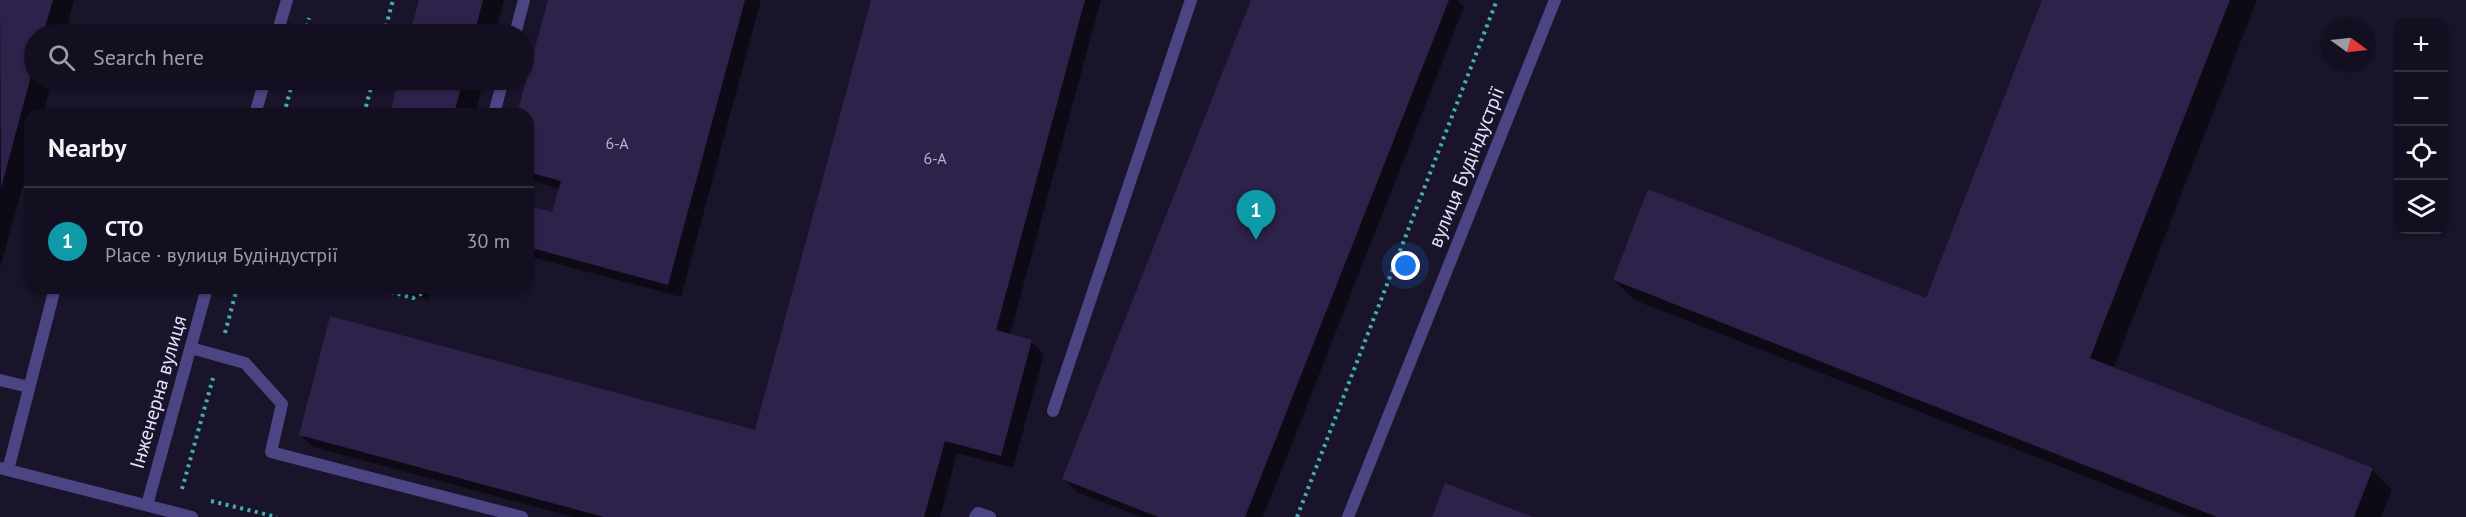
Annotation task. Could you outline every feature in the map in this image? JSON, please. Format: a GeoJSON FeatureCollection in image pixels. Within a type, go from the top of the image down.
{"type":"FeatureCollection","features":[{"type":"Feature","properties":{"kind":"street"},"geometry":{"type":"LineString","coordinates":[[280,24],[287,0]]}},
{"type":"Feature","properties":{"kind":"street"},"geometry":{"type":"LineString","coordinates":[[518,24],[524,0]]}},
{"type":"Feature","properties":{"kind":"street"},"geometry":{"type":"LineString","coordinates":[[1053,411],[1191,0]]}},
{"type":"Feature","properties":{"kind":"street","name":"вулиця Будіндустрії"},"geometry":{"type":"LineString","coordinates":[[1348,517],[1555,0]]}},
{"type":"Feature","properties":{"kind":"street"},"geometry":{"type":"LineString","coordinates":[[257,108],[262,90]]}},
{"type":"Feature","properties":{"kind":"street"},"geometry":{"type":"LineString","coordinates":[[496,108],[500,90]]}},
{"type":"Feature","properties":{"kind":"street"},"geometry":{"type":"LineString","coordinates":[[53,294],[4,469],[192,517]]}},
{"type":"Feature","properties":{"kind":"street","name":"Інженерна вулиця"},"geometry":{"type":"LineString","coordinates":[[147,506],[205,294]]}},
{"type":"Feature","properties":{"kind":"street"},"geometry":{"type":"LineString","coordinates":[[190,348],[245,363],[282,404],[271,452],[522,517]]}},
{"type":"Feature","properties":{"kind":"street"},"geometry":{"type":"LineString","coordinates":[[0,380],[29,387]]}},
{"type":"Feature","properties":{"kind":"street"},"geometry":{"type":"LineString","coordinates":[[975,517],[978,513],[990,517]]}},
{"type":"Feature","properties":{"kind":"path"},"geometry":{"type":"LineString","coordinates":[[387,24],[393,0]]}},
{"type":"Feature","properties":{"kind":"path"},"geometry":{"type":"LineString","coordinates":[[1296,517],[1497,0]]}},
{"type":"Feature","properties":{"kind":"path"},"geometry":{"type":"LineString","coordinates":[[286,108],[290,90]]}},
{"type":"Feature","properties":{"kind":"path"},"geometry":{"type":"LineString","coordinates":[[366,108],[370,90]]}},
{"type":"Feature","properties":{"kind":"path"},"geometry":{"type":"LineString","coordinates":[[181,494],[235,294]]}},
{"type":"Feature","properties":{"kind":"path"},"geometry":{"type":"LineString","coordinates":[[398,294],[413,298],[421,294]]}},
{"type":"Feature","properties":{"kind":"path"},"geometry":{"type":"LineString","coordinates":[[203,499],[277,517]]}},
{"type":"Feature","properties":{"kind":"building"},"geometry":{"type":"Polygon","coordinates":[[[0,0],[53,0],[46,24],[24,24],[24,90],[27,90],[1,188],[0,0]]]}},
{"type":"Feature","properties":{"kind":"building"},"geometry":{"type":"Polygon","coordinates":[[[419,0],[483,0],[477,24],[413,24],[419,0]]]}},
{"type":"Feature","properties":{"kind":"building"},"geometry":{"type":"Polygon","coordinates":[[[548,0],[745,0],[668,285],[534,249],[534,208],[552,212],[561,181],[534,174],[534,108],[519,108],[524,90],[534,90],[534,51],[548,0]]]}},
{"type":"Feature","properties":{"kind":"building"},"geometry":{"type":"Polygon","coordinates":[[[871,0],[1085,0],[996,330],[1032,340],[1001,456],[945,441],[924,517],[604,517],[299,435],[330,316],[755,430],[871,0]]]}},
{"type":"Feature","properties":{"kind":"building"},"geometry":{"type":"Polygon","coordinates":[[[1251,0],[1449,0],[1245,517],[1158,517],[1062,479],[1251,0]]]}},
{"type":"Feature","properties":{"kind":"building"},"geometry":{"type":"Polygon","coordinates":[[[2042,0],[2230,0],[2090,358],[2373,468],[2354,517],[2217,517],[1613,280],[1648,189],[1926,298],[2042,0]]]}},
{"type":"Feature","properties":{"kind":"building"},"geometry":{"type":"Polygon","coordinates":[[[396,90],[460,90],[456,108],[391,108],[396,90]]]}},
{"type":"Feature","properties":{"kind":"building"},"geometry":{"type":"Polygon","coordinates":[[[1445,483],[1533,517],[1432,517],[1445,483]]]}},
{"type":"Feature","properties":{"kind":"place","name":"СТО"},"geometry":{"type":"Point","coordinates":[1256,240]}}]}
